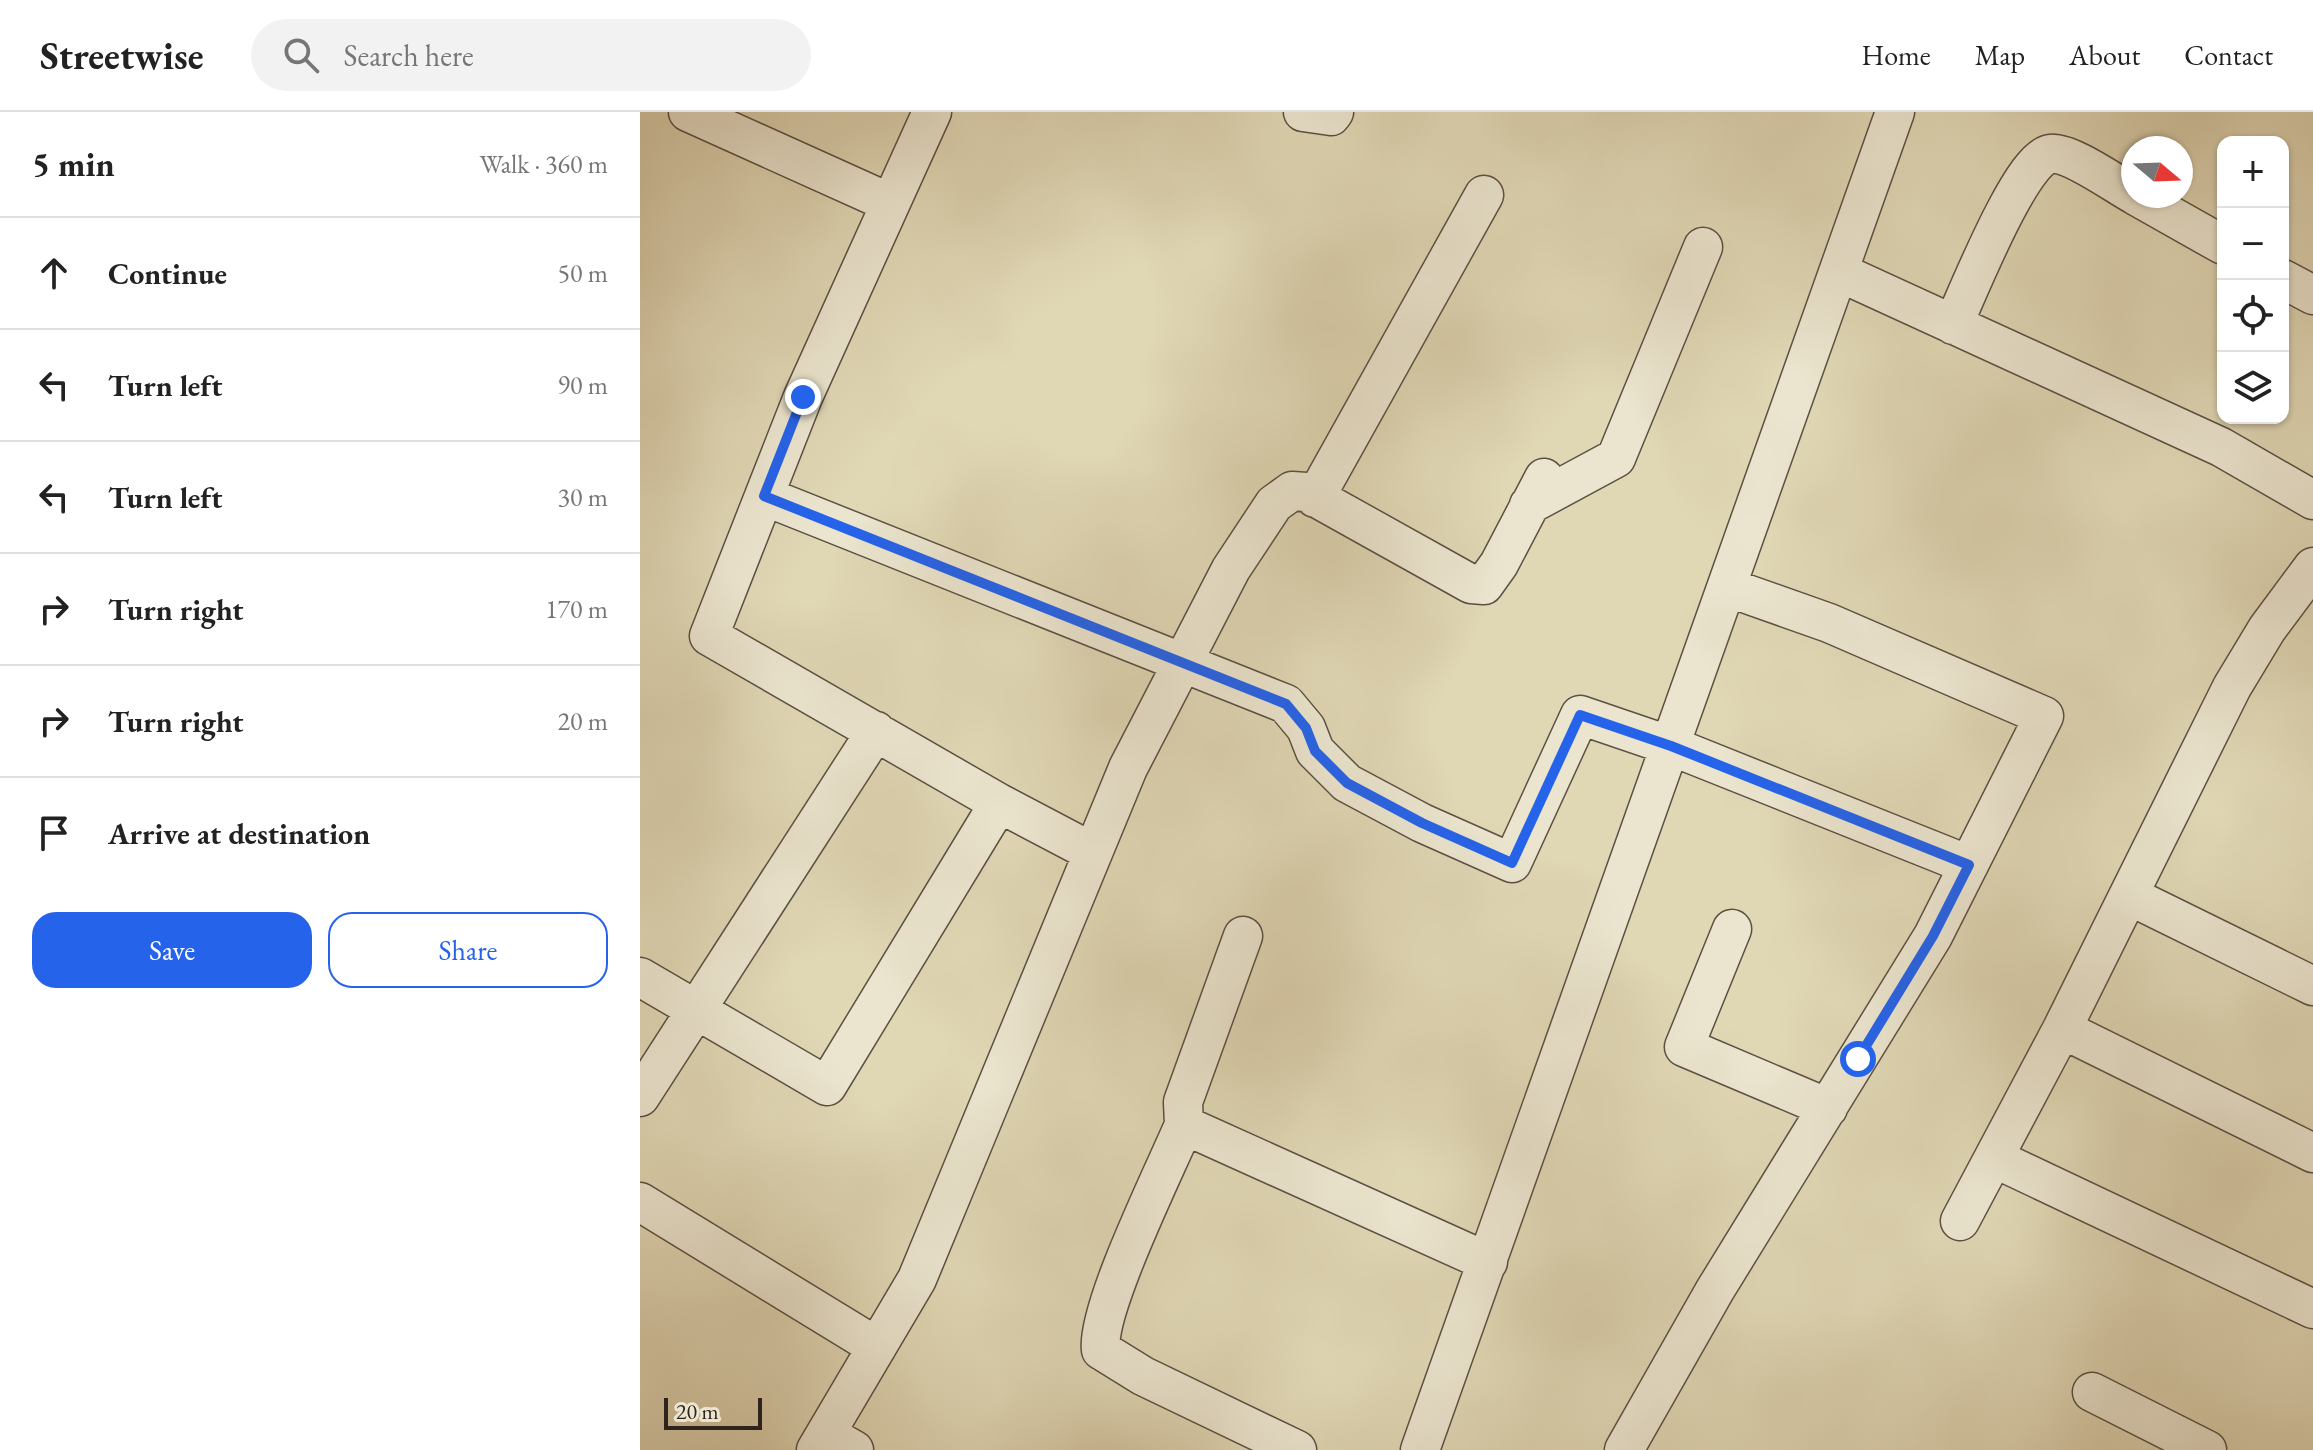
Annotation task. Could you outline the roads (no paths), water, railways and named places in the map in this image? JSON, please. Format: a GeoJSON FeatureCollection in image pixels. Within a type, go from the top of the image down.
{"type":"FeatureCollection","features":[{"type":"Feature","properties":{"kind":"street"},"geometry":{"type":"LineString","coordinates":[[688,112],[759,126],[890,203]]}},
{"type":"Feature","properties":{"kind":"street"},"geometry":{"type":"LineString","coordinates":[[932,112],[803,397],[709,636],[999,803],[1092,852]]}},
{"type":"Feature","properties":{"kind":"street"},"geometry":{"type":"LineString","coordinates":[[1303,112],[1331,116],[1334,112]]}},
{"type":"Feature","properties":{"kind":"street"},"geometry":{"type":"LineString","coordinates":[[1420,1450],[1895,112]]}},
{"type":"Feature","properties":{"kind":"street"},"geometry":{"type":"LineString","coordinates":[[1953,325],[2018,185],[2034,161],[2049,154],[2066,157],[2121,188]]}},
{"type":"Feature","properties":{"kind":"street"},"geometry":{"type":"LineString","coordinates":[[1315,498],[1484,195]]}},
{"type":"Feature","properties":{"kind":"street"},"geometry":{"type":"LineString","coordinates":[[2157,208],[2217,242]]}},
{"type":"Feature","properties":{"kind":"street"},"geometry":{"type":"LineString","coordinates":[[832,1445],[877,1347],[917,1279],[1128,768],[1231,569],[1274,504],[1292,491],[1306,492],[1471,584],[1484,585],[1499,564],[1536,492],[1616,458],[1703,247]]}},
{"type":"Feature","properties":{"kind":"street"},"geometry":{"type":"LineString","coordinates":[[1839,272],[2221,447],[2313,500]]}},
{"type":"Feature","properties":{"kind":"street"},"geometry":{"type":"LineString","coordinates":[[2285,280],[2313,295]]}},
{"type":"Feature","properties":{"kind":"street"},"geometry":{"type":"LineString","coordinates":[[764,496],[1286,704],[1306,728],[1315,751],[1347,783],[1422,823],[1512,863],[1580,715],[1671,746],[1969,865]]}},
{"type":"Feature","properties":{"kind":"street"},"geometry":{"type":"LineString","coordinates":[[1960,1221],[2130,896],[2232,687],[2267,629],[2313,567]]}},
{"type":"Feature","properties":{"kind":"street"},"geometry":{"type":"LineString","coordinates":[[1624,1450],[1715,1290],[1933,936],[2044,716],[1829,623],[1727,587]]}},
{"type":"Feature","properties":{"kind":"street"},"geometry":{"type":"LineString","coordinates":[[640,1097],[876,731]]}},
{"type":"Feature","properties":{"kind":"street"},"geometry":{"type":"LineString","coordinates":[[640,977],[827,1086],[999,803]]}},
{"type":"Feature","properties":{"kind":"street"},"geometry":{"type":"LineString","coordinates":[[2130,896],[2313,986]]}},
{"type":"Feature","properties":{"kind":"street"},"geometry":{"type":"LineString","coordinates":[[1732,929],[1684,1047],[1828,1108]]}},
{"type":"Feature","properties":{"kind":"street"},"geometry":{"type":"LineString","coordinates":[[1243,936],[1183,1102],[1184,1125],[1109,1301],[1099,1338],[1101,1350],[1143,1376],[1297,1450]]}},
{"type":"Feature","properties":{"kind":"street"},"geometry":{"type":"LineString","coordinates":[[2062,1029],[2313,1153]]}},
{"type":"Feature","properties":{"kind":"street"},"geometry":{"type":"LineString","coordinates":[[1184,1125],[1488,1262]]}},
{"type":"Feature","properties":{"kind":"street"},"geometry":{"type":"LineString","coordinates":[[1994,1158],[2313,1309]]}},
{"type":"Feature","properties":{"kind":"street"},"geometry":{"type":"LineString","coordinates":[[640,1202],[877,1347]]}},
{"type":"Feature","properties":{"kind":"street"},"geometry":{"type":"LineString","coordinates":[[2092,1392],[2207,1450]]}}]}
